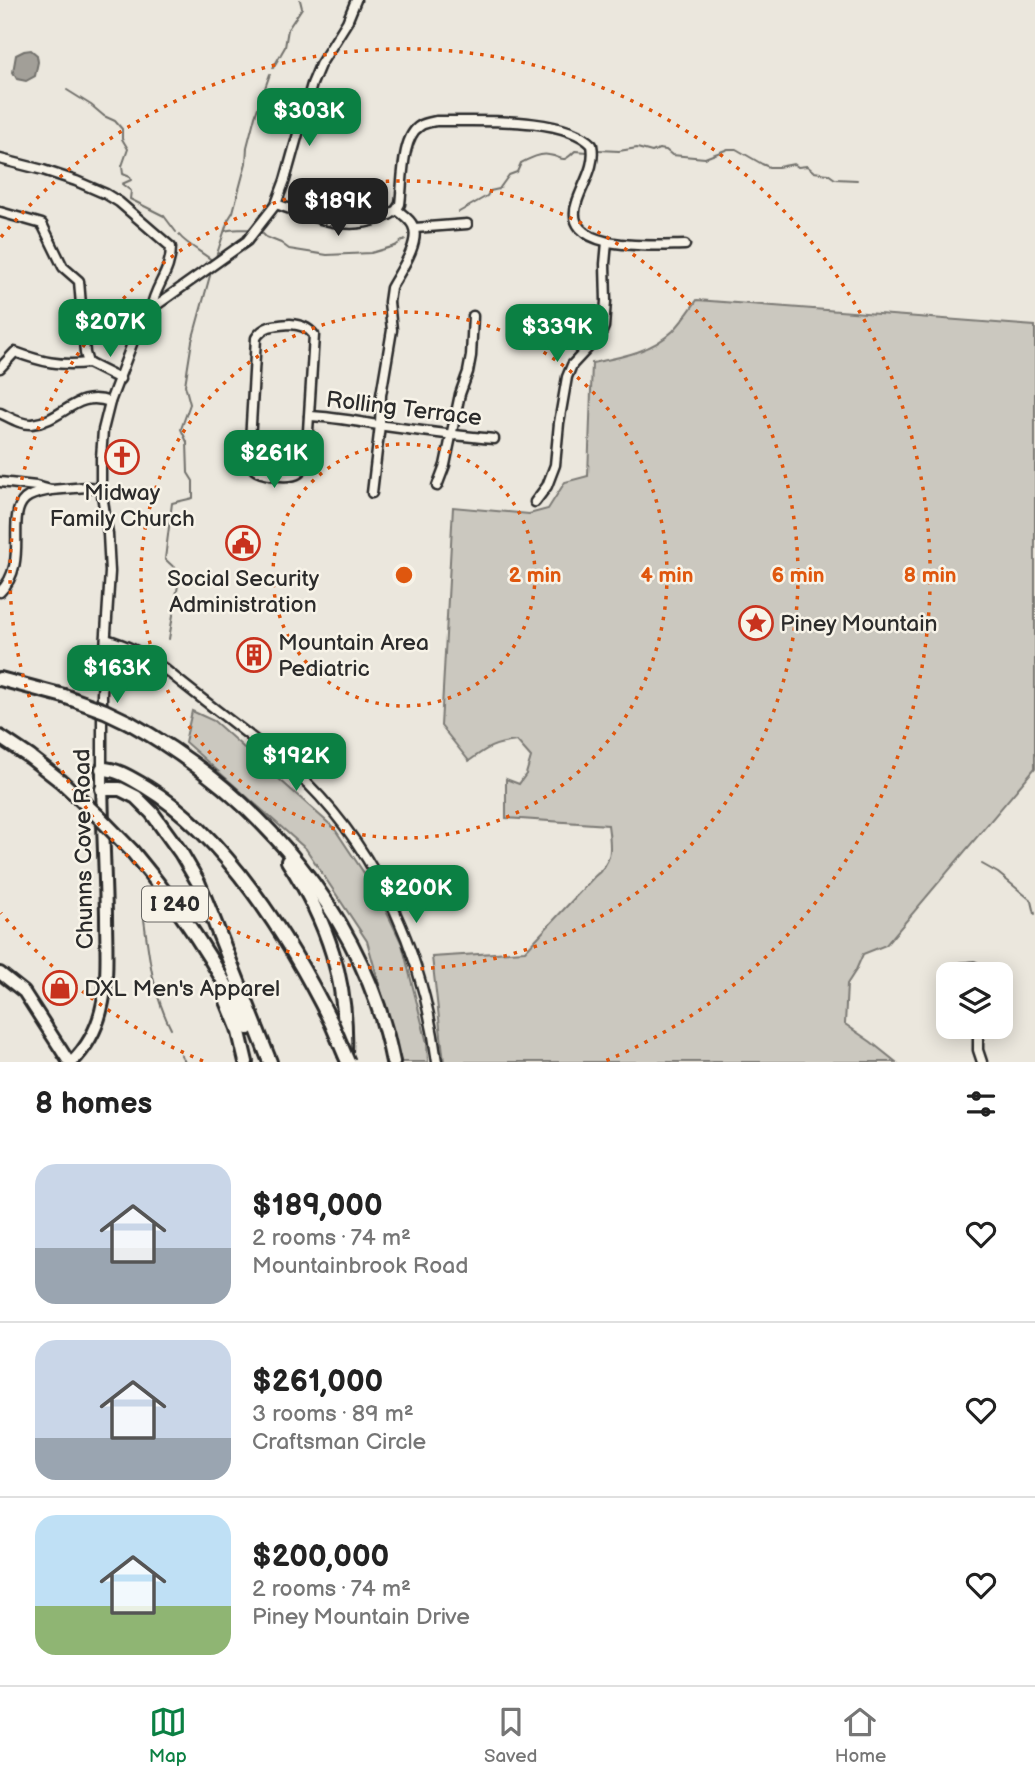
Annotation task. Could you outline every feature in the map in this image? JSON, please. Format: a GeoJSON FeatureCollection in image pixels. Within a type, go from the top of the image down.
{"type":"FeatureCollection","features":[{"type":"Feature","properties":{"kind":"highway"},"geometry":{"type":"LineString","coordinates":[[0,679],[64,696],[130,723],[179,753],[230,792],[297,861],[332,910],[372,993],[393,1062]]}},
{"type":"Feature","properties":{"kind":"highway","name":"I 240"},"geometry":{"type":"LineString","coordinates":[[0,737],[62,782],[132,851],[178,908],[212,962],[233,996],[264,1062]]}},
{"type":"Feature","properties":{"kind":"highway"},"geometry":{"type":"LineString","coordinates":[[102,769],[117,772],[153,792],[193,824],[236,872],[302,967],[331,1022],[346,1062]]}},
{"type":"Feature","properties":{"kind":"highway"},"geometry":{"type":"LineString","coordinates":[[102,789],[120,789],[136,797],[152,813],[181,853],[198,882],[270,1062]]}},
{"type":"Feature","properties":{"kind":"highway"},"geometry":{"type":"LineString","coordinates":[[250,812],[254,821],[280,850],[293,870],[327,933],[337,964],[342,993],[346,1062]]}},
{"type":"Feature","properties":{"kind":"highway"},"geometry":{"type":"LineString","coordinates":[[212,962],[214,973],[238,1028],[246,1062]]}},
{"type":"Feature","properties":{"kind":"main road","name":"Chunns Cove Road"},"geometry":{"type":"LineString","coordinates":[[71,1062],[88,1045],[104,998],[106,946],[102,769]]}},
{"type":"Feature","properties":{"kind":"main road"},"geometry":{"type":"LineString","coordinates":[[0,973],[23,992],[71,1062]]}},
{"type":"Feature","properties":{"kind":"street","name":"Chunns Cove Road"},"geometry":{"type":"LineString","coordinates":[[102,769],[102,694],[110,572],[101,488],[103,430],[110,402],[135,336],[151,309],[247,242],[276,204],[312,84],[320,65],[347,22],[356,0]]}},
{"type":"Feature","properties":{"kind":"street"},"geometry":{"type":"LineString","coordinates":[[276,204],[330,222],[366,223],[397,210],[408,140],[421,124],[436,121],[545,124],[581,137],[592,145],[592,162],[576,204],[575,219],[584,231],[607,242],[633,245],[685,244]]}},
{"type":"Feature","properties":{"kind":"street"},"geometry":{"type":"LineString","coordinates":[[0,159],[43,170],[106,194],[171,247],[169,268],[153,296],[151,309]]}},
{"type":"Feature","properties":{"kind":"street"},"geometry":{"type":"LineString","coordinates":[[372,493],[381,395],[392,330],[389,296],[414,245],[416,235],[409,219],[397,210]]}},
{"type":"Feature","properties":{"kind":"street"},"geometry":{"type":"LineString","coordinates":[[0,212],[42,225],[63,267],[79,281],[88,363]]}},
{"type":"Feature","properties":{"kind":"street"},"geometry":{"type":"LineString","coordinates":[[415,228],[467,224]]}},
{"type":"Feature","properties":{"kind":"street"},"geometry":{"type":"LineString","coordinates":[[536,502],[547,486],[555,465],[567,377],[572,365],[601,334],[604,327],[607,242]]}},
{"type":"Feature","properties":{"kind":"street"},"geometry":{"type":"LineString","coordinates":[[437,486],[445,465],[460,394],[468,372],[473,316]]}},
{"type":"Feature","properties":{"kind":"street"},"geometry":{"type":"LineString","coordinates":[[300,325],[314,335],[309,416],[306,463],[302,472],[294,476],[271,475],[258,472],[252,467],[248,451],[256,338],[260,331],[270,326],[300,325]]}},
{"type":"Feature","properties":{"kind":"street"},"geometry":{"type":"LineString","coordinates":[[0,368],[15,352],[50,364],[88,363],[120,379]]}},
{"type":"Feature","properties":{"kind":"street"},"geometry":{"type":"LineString","coordinates":[[0,413],[24,424],[32,424],[85,400],[100,399],[110,402]]}},
{"type":"Feature","properties":{"kind":"street","name":"Rolling Terrace"},"geometry":{"type":"LineString","coordinates":[[309,416],[494,439]]}},
{"type":"Feature","properties":{"kind":"street"},"geometry":{"type":"LineString","coordinates":[[0,482],[51,490]]}},
{"type":"Feature","properties":{"kind":"street"},"geometry":{"type":"LineString","coordinates":[[0,592],[14,570],[19,508],[28,497],[51,490],[101,488]]}},
{"type":"Feature","properties":{"kind":"street"},"geometry":{"type":"LineString","coordinates":[[106,639],[142,653],[162,667],[293,771],[333,813],[368,862],[403,929],[420,979],[437,1062]]}},
{"type":"Feature","properties":{"kind":"street"},"geometry":{"type":"LineString","coordinates":[[978,1039],[982,1062]]}},
{"type":"Feature","properties":{"kind":"shaded area"},"geometry":{"type":"Polygon","coordinates":[[[31,50],[37,55],[35,76],[26,81],[17,79],[13,72],[16,55],[31,50]]]}},
{"type":"Feature","properties":{"kind":"shaded area"},"geometry":{"type":"Polygon","coordinates":[[[697,300],[1035,326],[1035,768],[886,945],[863,954],[847,984],[845,1024],[896,1062],[444,1062],[432,957],[525,951],[600,871],[610,854],[608,825],[506,818],[506,779],[519,784],[526,774],[531,757],[517,741],[491,747],[469,761],[441,726],[453,507],[529,514],[548,509],[565,482],[588,476],[592,363],[635,353],[655,344],[673,331],[697,300]]]}},
{"type":"Feature","properties":{"kind":"shaded area"},"geometry":{"type":"Polygon","coordinates":[[[192,711],[214,721],[334,828],[378,894],[402,944],[427,1043],[428,1062],[401,1062],[367,941],[306,849],[185,742],[192,711]]]}},
{"type":"Feature","properties":{"kind":"waterway"},"geometry":{"type":"LineString","coordinates":[[273,68],[285,47],[288,29],[302,8],[300,0]]}},
{"type":"Feature","properties":{"kind":"waterway"},"geometry":{"type":"LineString","coordinates":[[215,260],[233,212],[255,116],[270,74]]}},
{"type":"Feature","properties":{"kind":"waterway"},"geometry":{"type":"LineString","coordinates":[[67,90],[115,121],[122,129],[122,139],[128,149],[122,166],[123,174],[131,180],[122,184],[131,191],[130,199],[164,216],[176,232]]}},
{"type":"Feature","properties":{"kind":"waterway"},"geometry":{"type":"LineString","coordinates":[[598,150],[637,148],[652,152],[659,149],[672,155],[705,158],[728,149],[736,149],[769,167],[794,164],[798,167],[807,166],[814,172],[828,174],[835,179],[857,180]]}},
{"type":"Feature","properties":{"kind":"waterway"},"geometry":{"type":"LineString","coordinates":[[459,212],[487,196],[490,191],[499,189],[509,175],[517,172],[521,163],[527,160],[546,155],[565,159],[575,151],[588,152]]}},
{"type":"Feature","properties":{"kind":"waterway"},"geometry":{"type":"LineString","coordinates":[[225,231],[251,229]]}},
{"type":"Feature","properties":{"kind":"waterway"},"geometry":{"type":"LineString","coordinates":[[261,232],[289,249],[327,255],[371,253],[395,246],[405,239]]}},
{"type":"Feature","properties":{"kind":"waterway"},"geometry":{"type":"LineString","coordinates":[[179,235],[213,261]]}},
{"type":"Feature","properties":{"kind":"waterway"},"geometry":{"type":"LineString","coordinates":[[169,639],[180,573],[165,559],[172,503],[193,498],[193,481],[188,473],[187,442],[181,429],[190,404],[185,385],[192,341],[211,272]]}},
{"type":"Feature","properties":{"kind":"waterway"},"geometry":{"type":"LineString","coordinates":[[982,864],[998,873],[1032,901],[1035,914]]}},
{"type":"Feature","properties":{"kind":"waterway"},"geometry":{"type":"LineString","coordinates":[[144,919],[156,989],[171,1029]]}},
{"type":"Feature","properties":{"kind":"waterway"},"geometry":{"type":"LineString","coordinates":[[181,1055],[185,1062]]}},
{"type":"Feature","properties":{"kind":"place","name":"Midway Family Church"},"geometry":{"type":"Point","coordinates":[122,457]}},
{"type":"Feature","properties":{"kind":"place","name":"Social Security Administration"},"geometry":{"type":"Point","coordinates":[243,543]}},
{"type":"Feature","properties":{"kind":"place","name":"Piney Mountain"},"geometry":{"type":"Point","coordinates":[756,623]}},
{"type":"Feature","properties":{"kind":"place","name":"Mountain Area Pediatric"},"geometry":{"type":"Point","coordinates":[254,655]}},
{"type":"Feature","properties":{"kind":"place","name":"DXL Men's Apparel"},"geometry":{"type":"Point","coordinates":[60,988]}}]}
